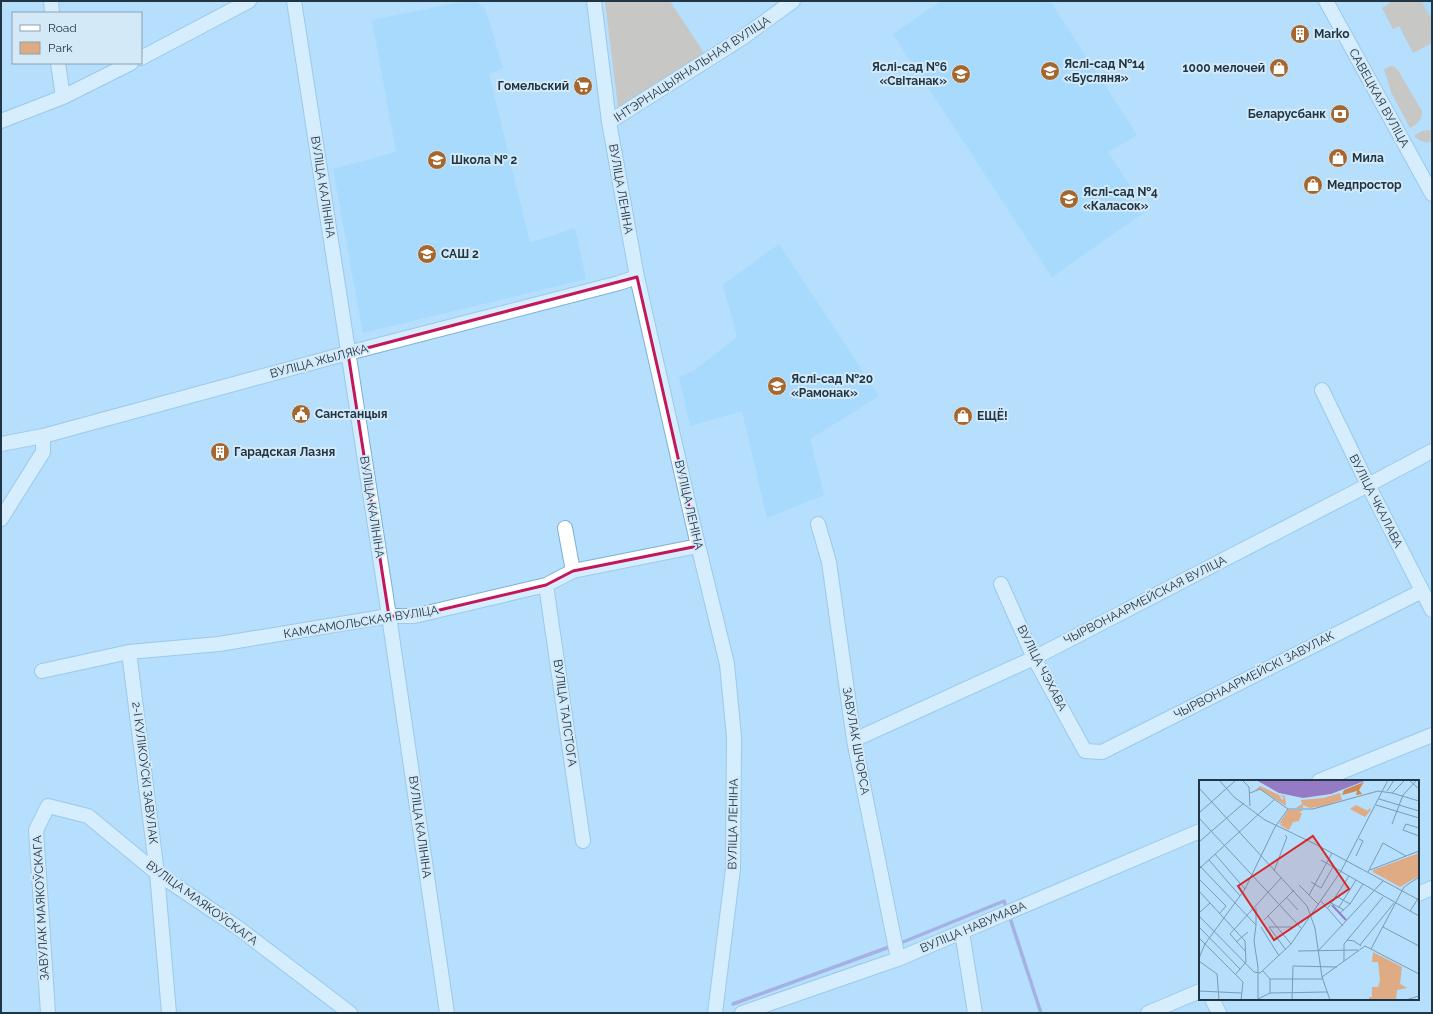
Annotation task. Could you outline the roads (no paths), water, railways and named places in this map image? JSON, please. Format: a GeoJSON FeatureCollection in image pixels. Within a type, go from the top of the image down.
{"type":"FeatureCollection","features":[{"type":"Feature","properties":{"kind":"street"},"geometry":{"type":"LineString","coordinates":[[51,1],[52,12]]}},
{"type":"Feature","properties":{"kind":"street"},"geometry":{"type":"LineString","coordinates":[[142,57],[249,1]]}},
{"type":"Feature","properties":{"kind":"street","name":"ВУЛІЦА КАЛІНІНА"},"geometry":{"type":"LineString","coordinates":[[294,1],[389,616],[447,1013]]}},
{"type":"Feature","properties":{"kind":"street","name":"ВУЛІЦА ЛЕНІНА"},"geometry":{"type":"LineString","coordinates":[[594,1],[609,122],[637,277],[698,546],[728,664],[734,737],[733,869],[715,1013]]}},
{"type":"Feature","properties":{"kind":"street","name":"ІНТЭРНАЦЫЯНАЛЬНАЯ ВУЛІЦА"},"geometry":{"type":"LineString","coordinates":[[609,122],[742,38],[793,1]]}},
{"type":"Feature","properties":{"kind":"street","name":"САВЕЦКАЯ ВУЛІЦА"},"geometry":{"type":"LineString","coordinates":[[1326,1],[1432,194]]}},
{"type":"Feature","properties":{"kind":"street"},"geometry":{"type":"LineString","coordinates":[[58,64],[63,97]]}},
{"type":"Feature","properties":{"kind":"street"},"geometry":{"type":"LineString","coordinates":[[1,121],[63,97],[129,64]]}},
{"type":"Feature","properties":{"kind":"street","name":"ВУЛІЦА ЖЫЛЯКА"},"geometry":{"type":"LineString","coordinates":[[1,444],[43,436],[348,352],[620,284],[637,277]]}},
{"type":"Feature","properties":{"kind":"street","name":"ВУЛІЦА ЧКАЛАВА"},"geometry":{"type":"LineString","coordinates":[[1322,390],[1368,486],[1432,610]]}},
{"type":"Feature","properties":{"kind":"street"},"geometry":{"type":"LineString","coordinates":[[1,519],[44,452],[43,436]]}},
{"type":"Feature","properties":{"kind":"street","name":"ЧЫРВОНААРМЕЙСКАЯ ВУЛІЦА"},"geometry":{"type":"LineString","coordinates":[[854,740],[1034,658],[1368,486],[1432,451]]}},
{"type":"Feature","properties":{"kind":"street","name":"ЗАВУЛАК ШЧОРСА"},"geometry":{"type":"LineString","coordinates":[[818,524],[830,562],[854,740],[898,959]]}},
{"type":"Feature","properties":{"kind":"street"},"geometry":{"type":"LineString","coordinates":[[565,528],[573,572]]}},
{"type":"Feature","properties":{"kind":"street","name":"КАМСАМОЛЬСКАЯ ВУЛІЦА"},"geometry":{"type":"LineString","coordinates":[[42,671],[129,652],[220,644],[389,616],[414,616],[546,585],[573,572],[698,546]]}},
{"type":"Feature","properties":{"kind":"street","name":"ВУЛІЦА ЧЭХАВА"},"geometry":{"type":"LineString","coordinates":[[1001,584],[1034,658],[1085,751]]}},
{"type":"Feature","properties":{"kind":"street","name":"ВУЛІЦА ТАЛСТОГА"},"geometry":{"type":"LineString","coordinates":[[546,585],[583,841]]}},
{"type":"Feature","properties":{"kind":"street","name":"ЧЫРВОНААРМЕЙСКІ ЗАВУЛАК"},"geometry":{"type":"LineString","coordinates":[[1085,751],[1102,752],[1422,591]]}},
{"type":"Feature","properties":{"kind":"street","name":"2-І КУЛІКОЎСКІ ЗАВУЛАК"},"geometry":{"type":"LineString","coordinates":[[129,652],[157,873],[169,1013]]}},
{"type":"Feature","properties":{"kind":"street"},"geometry":{"type":"LineString","coordinates":[[1322,780],[1432,735]]}},
{"type":"Feature","properties":{"kind":"street","name":"ВУЛІЦА МАЯКОЎСКАГА"},"geometry":{"type":"LineString","coordinates":[[48,806],[88,816],[157,873],[237,927],[350,1013]]}},
{"type":"Feature","properties":{"kind":"street","name":"ЗАВУЛАК МАЯКОЎСКАГА"},"geometry":{"type":"LineString","coordinates":[[48,806],[36,830],[48,1013]]}},
{"type":"Feature","properties":{"kind":"street","name":"ВУЛІЦА НАВУМАВА"},"geometry":{"type":"LineString","coordinates":[[742,1013],[898,959],[1199,831]]}},
{"type":"Feature","properties":{"kind":"street"},"geometry":{"type":"LineString","coordinates":[[1419,894],[1432,888]]}},
{"type":"Feature","properties":{"kind":"street"},"geometry":{"type":"LineString","coordinates":[[962,932],[975,1013]]}},
{"type":"Feature","properties":{"kind":"street"},"geometry":{"type":"LineString","coordinates":[[1148,1013],[1199,991]]}},
{"type":"Feature","properties":{"kind":"street"},"geometry":{"type":"LineString","coordinates":[[1212,1000],[1219,1013]]}},
{"type":"Feature","properties":{"kind":"waterway"},"geometry":{"type":"LineString","coordinates":[[898,944],[1004,901],[1007,909]]}},
{"type":"Feature","properties":{"kind":"waterway"},"geometry":{"type":"LineString","coordinates":[[1009,915],[1041,1013]]}},
{"type":"Feature","properties":{"kind":"waterway"},"geometry":{"type":"LineString","coordinates":[[733,1004],[892,946]]}},
{"type":"Feature","properties":{"kind":"place","name":"Marko"},"geometry":{"type":"Point","coordinates":[1300,34]}},
{"type":"Feature","properties":{"kind":"place","name":"1000 мелочей"},"geometry":{"type":"Point","coordinates":[1279,68]}},
{"type":"Feature","properties":{"kind":"place","name":"Яслі-сад №14 «Бусляня»"},"geometry":{"type":"Point","coordinates":[1050,71]}},
{"type":"Feature","properties":{"kind":"place","name":"Яслі-сад №6 «Світанак»"},"geometry":{"type":"Point","coordinates":[961,74]}},
{"type":"Feature","properties":{"kind":"place","name":"Гомельский"},"geometry":{"type":"Point","coordinates":[583,86]}},
{"type":"Feature","properties":{"kind":"place","name":"Беларусбанк"},"geometry":{"type":"Point","coordinates":[1340,114]}},
{"type":"Feature","properties":{"kind":"place","name":"Мила"},"geometry":{"type":"Point","coordinates":[1338,158]}},
{"type":"Feature","properties":{"kind":"place","name":"Школа № 2"},"geometry":{"type":"Point","coordinates":[437,160]}},
{"type":"Feature","properties":{"kind":"place","name":"Медпростор"},"geometry":{"type":"Point","coordinates":[1313,185]}},
{"type":"Feature","properties":{"kind":"place","name":"Яслі-сад №4 «Каласок»"},"geometry":{"type":"Point","coordinates":[1069,199]}},
{"type":"Feature","properties":{"kind":"place","name":"САШ 2"},"geometry":{"type":"Point","coordinates":[427,254]}},
{"type":"Feature","properties":{"kind":"place","name":"Яслі-сад №20 «Рамонак»"},"geometry":{"type":"Point","coordinates":[777,386]}},
{"type":"Feature","properties":{"kind":"place","name":"Санстанцыя"},"geometry":{"type":"Point","coordinates":[301,414]}},
{"type":"Feature","properties":{"kind":"place","name":"ЕЩЁ!"},"geometry":{"type":"Point","coordinates":[963,416]}},
{"type":"Feature","properties":{"kind":"place","name":"Гарадская Лазня"},"geometry":{"type":"Point","coordinates":[220,452]}}]}
